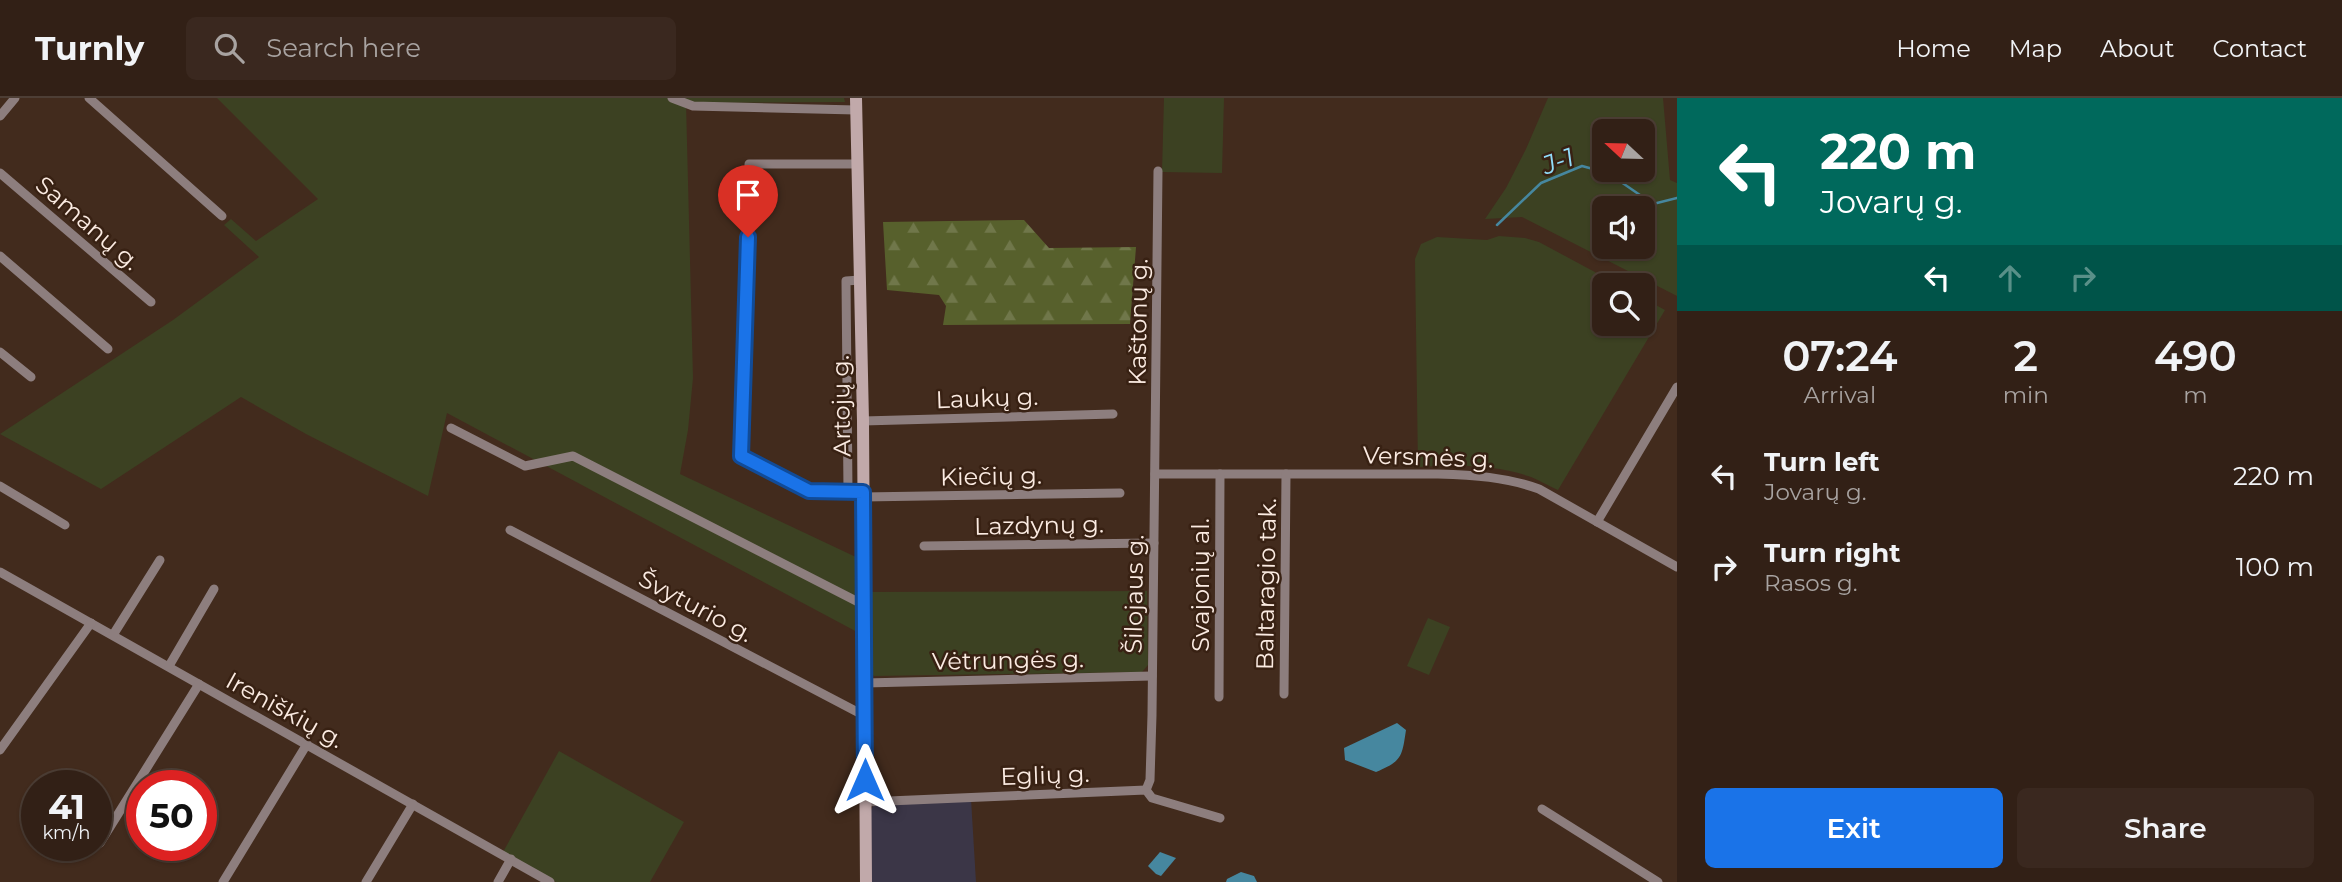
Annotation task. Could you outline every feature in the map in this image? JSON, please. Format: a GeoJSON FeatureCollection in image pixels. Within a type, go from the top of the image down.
{"type":"FeatureCollection","features":[{"type":"Feature","properties":{"kind":"main road","name":"Artojų g."},"geometry":{"type":"LineString","coordinates":[[856,104],[863,421],[866,882]]}},
{"type":"Feature","properties":{"kind":"street"},"geometry":{"type":"LineString","coordinates":[[0,116],[15,98]]}},
{"type":"Feature","properties":{"kind":"street"},"geometry":{"type":"LineString","coordinates":[[89,98],[222,216]]}},
{"type":"Feature","properties":{"kind":"street"},"geometry":{"type":"LineString","coordinates":[[672,98],[693,106],[856,104]]}},
{"type":"Feature","properties":{"kind":"street","name":"Kiečių g."},"geometry":{"type":"LineString","coordinates":[[857,164],[749,164],[748,286],[741,456],[809,491],[848,491],[863,495],[1120,493]]}},
{"type":"Feature","properties":{"kind":"street","name":"Kaštonų g."},"geometry":{"type":"LineString","coordinates":[[1155,474],[1158,171]]}},
{"type":"Feature","properties":{"kind":"street","name":"Samanų g."},"geometry":{"type":"LineString","coordinates":[[0,173],[150,302]]}},
{"type":"Feature","properties":{"kind":"street"},"geometry":{"type":"LineString","coordinates":[[0,256],[108,349]]}},
{"type":"Feature","properties":{"kind":"street"},"geometry":{"type":"LineString","coordinates":[[848,491],[846,281],[860,280]]}},
{"type":"Feature","properties":{"kind":"street"},"geometry":{"type":"LineString","coordinates":[[0,352],[31,377]]}},
{"type":"Feature","properties":{"kind":"street"},"geometry":{"type":"LineString","coordinates":[[1597,522],[1677,387]]}},
{"type":"Feature","properties":{"kind":"street","name":"Laukų g."},"geometry":{"type":"LineString","coordinates":[[863,421],[1113,414]]}},
{"type":"Feature","properties":{"kind":"street"},"geometry":{"type":"LineString","coordinates":[[451,428],[525,466],[573,456],[864,604]]}},
{"type":"Feature","properties":{"kind":"street","name":"Versmės g."},"geometry":{"type":"LineString","coordinates":[[1155,474],[1482,476],[1518,482],[1539,489],[1675,563]]}},
{"type":"Feature","properties":{"kind":"street","name":"Šilojaus g."},"geometry":{"type":"LineString","coordinates":[[1146,789],[1150,780],[1152,715],[1155,474]]}},
{"type":"Feature","properties":{"kind":"street","name":"Svajonių al."},"geometry":{"type":"LineString","coordinates":[[1219,697],[1220,474]]}},
{"type":"Feature","properties":{"kind":"street","name":"Baltaragio tak."},"geometry":{"type":"LineString","coordinates":[[1284,694],[1286,474]]}},
{"type":"Feature","properties":{"kind":"street"},"geometry":{"type":"LineString","coordinates":[[0,486],[65,526]]}},
{"type":"Feature","properties":{"kind":"street","name":"Švyturio g."},"geometry":{"type":"LineString","coordinates":[[510,530],[865,716]]}},
{"type":"Feature","properties":{"kind":"street","name":"Lazdynų g."},"geometry":{"type":"LineString","coordinates":[[924,546],[1154,543]]}},
{"type":"Feature","properties":{"kind":"street"},"geometry":{"type":"LineString","coordinates":[[113,635],[160,560]]}},
{"type":"Feature","properties":{"kind":"street","name":"Ireniškių g."},"geometry":{"type":"LineString","coordinates":[[0,572],[550,882]]}},
{"type":"Feature","properties":{"kind":"street"},"geometry":{"type":"LineString","coordinates":[[169,666],[214,589]]}},
{"type":"Feature","properties":{"kind":"street"},"geometry":{"type":"LineString","coordinates":[[0,750],[91,623]]}},
{"type":"Feature","properties":{"kind":"street","name":"Vėtrungės g."},"geometry":{"type":"LineString","coordinates":[[865,683],[1153,676]]}},
{"type":"Feature","properties":{"kind":"street"},"geometry":{"type":"LineString","coordinates":[[112,824],[200,684]]}},
{"type":"Feature","properties":{"kind":"street"},"geometry":{"type":"LineString","coordinates":[[223,882],[307,744]]}},
{"type":"Feature","properties":{"kind":"street","name":"Eglių g."},"geometry":{"type":"LineString","coordinates":[[865,802],[1146,789],[1152,797],[1220,818]]}},
{"type":"Feature","properties":{"kind":"street"},"geometry":{"type":"LineString","coordinates":[[366,882],[413,804]]}},
{"type":"Feature","properties":{"kind":"street"},"geometry":{"type":"LineString","coordinates":[[1542,809],[1658,882]]}},
{"type":"Feature","properties":{"kind":"street"},"geometry":{"type":"LineString","coordinates":[[498,882],[511,859]]}},
{"type":"Feature","properties":{"kind":"shaded area"},"geometry":{"type":"Polygon","coordinates":[[[971,799],[976,882],[871,882],[873,806],[879,803],[971,799]]]}},
{"type":"Feature","properties":{"kind":"green space"},"geometry":{"type":"Polygon","coordinates":[[[217,98],[844,98],[845,102],[686,103],[693,378],[680,474],[858,558],[859,633],[447,413],[428,496],[306,434],[241,397],[101,489],[0,434],[173,320],[259,257],[224,225],[231,219],[256,241],[318,199],[217,98]]]}},
{"type":"Feature","properties":{"kind":"green space"},"geometry":{"type":"Polygon","coordinates":[[[1164,98],[1224,98],[1222,173],[1162,172],[1164,98]]]}},
{"type":"Feature","properties":{"kind":"green space"},"geometry":{"type":"Polygon","coordinates":[[[1548,98],[1663,98],[1670,180],[1677,183],[1677,296],[1655,285],[1655,273],[1632,273],[1604,259],[1655,259],[1655,196],[1592,196],[1592,253],[1522,217],[1485,219],[1506,188],[1548,98]]]}},
{"type":"Feature","properties":{"kind":"green space"},"geometry":{"type":"Polygon","coordinates":[[[1024,220],[1049,248],[1136,247],[1130,324],[943,325],[946,306],[939,295],[887,290],[883,222],[1024,220]]]}},
{"type":"Feature","properties":{"kind":"green space"},"geometry":{"type":"Polygon","coordinates":[[[1499,236],[1539,242],[1597,273],[1592,273],[1592,336],[1650,336],[1558,490],[1532,477],[1501,469],[1418,467],[1415,259],[1421,244],[1437,237],[1487,240],[1499,236]]]}},
{"type":"Feature","properties":{"kind":"green space"},"geometry":{"type":"Polygon","coordinates":[[[1655,305],[1665,310],[1655,327],[1655,305]]]}},
{"type":"Feature","properties":{"kind":"green space"},"geometry":{"type":"Polygon","coordinates":[[[1147,591],[1148,665],[1142,672],[874,676],[871,673],[870,592],[1147,591]]]}},
{"type":"Feature","properties":{"kind":"green space"},"geometry":{"type":"Polygon","coordinates":[[[1428,618],[1450,627],[1429,675],[1407,666],[1428,618]]]}},
{"type":"Feature","properties":{"kind":"green space"},"geometry":{"type":"Polygon","coordinates":[[[559,751],[684,822],[650,882],[556,882],[503,852],[559,751]]]}},
{"type":"Feature","properties":{"kind":"water"},"geometry":{"type":"Polygon","coordinates":[[[1397,723],[1406,730],[1402,752],[1391,765],[1376,772],[1345,760],[1344,748],[1397,723]]]}},
{"type":"Feature","properties":{"kind":"water"},"geometry":{"type":"Polygon","coordinates":[[[1160,852],[1176,858],[1161,876],[1148,866],[1160,852]]]}},
{"type":"Feature","properties":{"kind":"water"},"geometry":{"type":"Polygon","coordinates":[[[1241,872],[1254,876],[1257,882],[1226,882],[1241,872]]]}},
{"type":"Feature","properties":{"kind":"waterway","name":"J-1"},"geometry":{"type":"LineString","coordinates":[[1497,225],[1541,183],[1582,166],[1608,173],[1653,204],[1677,198]]}},
{"type":"Feature","properties":{"kind":"route"},"geometry":{"type":"LineString","coordinates":[[748,237],[741,456],[809,491],[863,492],[865,780]]}}]}
